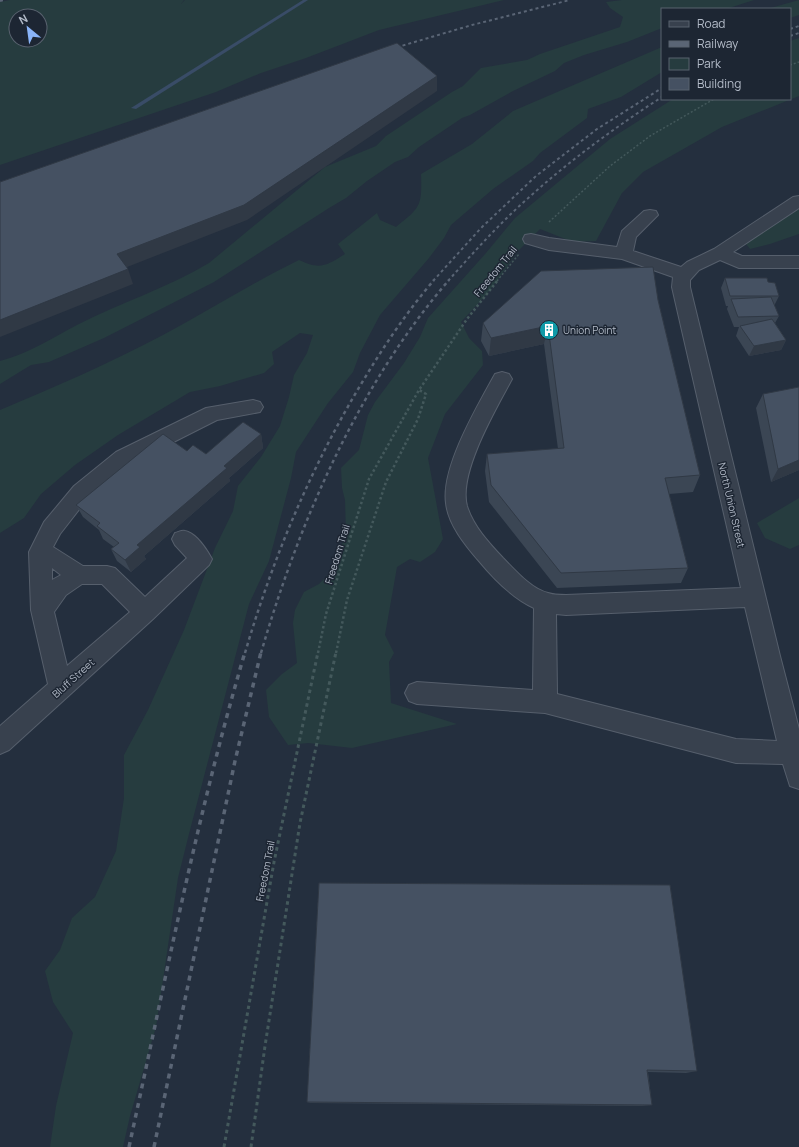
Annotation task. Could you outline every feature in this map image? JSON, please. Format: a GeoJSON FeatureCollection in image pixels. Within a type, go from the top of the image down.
{"type":"FeatureCollection","features":[{"type":"Feature","properties":{"kind":"street"},"geometry":{"type":"LineString","coordinates":[[531,239],[549,244],[624,254],[683,274],[694,266],[720,253],[799,202]]}},
{"type":"Feature","properties":{"kind":"street"},"geometry":{"type":"LineString","coordinates":[[624,254],[628,235],[650,215]]}},
{"type":"Feature","properties":{"kind":"street"},"geometry":{"type":"LineString","coordinates":[[720,253],[739,262],[799,262]]}},
{"type":"Feature","properties":{"kind":"street","name":"North Union Street"},"geometry":{"type":"LineString","coordinates":[[683,274],[681,278],[681,287],[754,597],[796,752],[799,777]]}},
{"type":"Feature","properties":{"kind":"street"},"geometry":{"type":"LineString","coordinates":[[502,379],[463,457],[457,484],[456,503],[464,522],[481,549],[498,568],[528,593],[545,602],[566,605],[754,597]]}},
{"type":"Feature","properties":{"kind":"street"},"geometry":{"type":"LineString","coordinates":[[61,688],[42,610],[41,550],[52,528],[81,492],[123,458],[213,413],[253,407]]}},
{"type":"Feature","properties":{"kind":"street","name":"Bluff Street"},"geometry":{"type":"LineString","coordinates":[[0,742],[145,612],[201,559],[183,539]]}},
{"type":"Feature","properties":{"kind":"street"},"geometry":{"type":"LineString","coordinates":[[41,550],[79,575]]}},
{"type":"Feature","properties":{"kind":"street"},"geometry":{"type":"LineString","coordinates":[[42,610],[58,588],[79,575],[107,574],[145,612]]}},
{"type":"Feature","properties":{"kind":"street"},"geometry":{"type":"LineString","coordinates":[[545,602],[545,702]]}},
{"type":"Feature","properties":{"kind":"street"},"geometry":{"type":"LineString","coordinates":[[417,693],[545,702],[736,751],[796,752]]}},
{"type":"Feature","properties":{"kind":"path","name":"Freedom Trail"},"geometry":{"type":"LineString","coordinates":[[224,1147],[274,862],[326,614],[369,479],[419,390],[467,319],[531,239],[610,166],[650,136],[712,100]]}},
{"type":"Feature","properties":{"kind":"path"},"geometry":{"type":"LineString","coordinates":[[251,1147],[265,1046],[300,823],[347,600],[386,482],[418,419],[426,394],[419,390]]}},
{"type":"Feature","properties":{"kind":"green space"},"geometry":{"type":"Polygon","coordinates":[[[10,0],[184,0],[181,4],[185,0],[504,0],[379,30],[306,58],[261,73],[216,92],[0,165],[0,2],[10,0]]]}},
{"type":"Feature","properties":{"kind":"green space"},"geometry":{"type":"Polygon","coordinates":[[[622,0],[754,0],[729,8],[661,8],[661,28],[627,42],[584,55],[564,63],[555,71],[462,118],[419,147],[408,157],[395,162],[367,181],[346,198],[214,282],[104,338],[49,362],[31,365],[0,384],[0,361],[30,350],[93,317],[177,280],[209,263],[325,167],[376,146],[386,136],[463,86],[481,68],[527,60],[540,54],[620,27],[623,17],[610,8],[606,2],[622,0]]]}},
{"type":"Feature","properties":{"kind":"green space"},"geometry":{"type":"Polygon","coordinates":[[[799,0],[799,15],[791,18],[791,8],[771,8],[799,0]]]}},
{"type":"Feature","properties":{"kind":"green space"},"geometry":{"type":"Polygon","coordinates":[[[799,38],[799,96],[791,99],[791,41],[799,38]]]}},
{"type":"Feature","properties":{"kind":"green space"},"geometry":{"type":"Polygon","coordinates":[[[661,47],[661,73],[621,97],[588,109],[587,118],[540,153],[533,161],[493,189],[451,225],[444,238],[429,258],[380,315],[360,353],[353,372],[328,403],[296,452],[291,478],[269,561],[249,604],[178,878],[156,1027],[130,1116],[123,1147],[50,1147],[56,1106],[73,1033],[53,1002],[45,971],[60,950],[72,918],[95,897],[116,851],[124,798],[124,755],[148,710],[184,630],[215,548],[233,511],[238,486],[261,457],[280,426],[294,375],[307,353],[313,335],[300,333],[272,352],[274,364],[264,373],[220,386],[190,392],[118,435],[75,465],[41,494],[24,518],[0,533],[0,410],[41,393],[143,345],[299,260],[318,266],[328,264],[345,254],[338,244],[377,213],[380,220],[396,227],[411,215],[418,205],[421,193],[421,174],[472,144],[513,111],[661,47]]]}},
{"type":"Feature","properties":{"kind":"green space"},"geometry":{"type":"Polygon","coordinates":[[[671,100],[789,100],[722,127],[643,172],[622,193],[596,241],[573,242],[540,229],[519,250],[487,294],[461,322],[469,338],[482,351],[483,365],[445,414],[428,458],[443,539],[435,552],[420,562],[410,559],[397,567],[385,635],[394,653],[389,662],[391,703],[457,724],[352,748],[308,743],[288,745],[269,717],[266,690],[282,674],[297,663],[293,623],[295,610],[304,592],[319,584],[333,570],[346,533],[345,500],[342,488],[341,468],[359,450],[368,415],[375,402],[404,363],[420,337],[428,318],[515,218],[610,139],[671,100]]]}},
{"type":"Feature","properties":{"kind":"green space"},"geometry":{"type":"Polygon","coordinates":[[[799,203],[799,234],[750,249],[739,235],[799,203]]]}},
{"type":"Feature","properties":{"kind":"green space"},"geometry":{"type":"Polygon","coordinates":[[[799,498],[799,545],[790,549],[765,538],[757,523],[799,498]]]}},
{"type":"Feature","properties":{"kind":"building"},"geometry":{"type":"Polygon","coordinates":[[[397,43],[437,76],[244,205],[117,254],[128,269],[0,320],[0,182],[397,43]]]}},
{"type":"Feature","properties":{"kind":"building"},"geometry":{"type":"Polygon","coordinates":[[[653,267],[658,300],[700,475],[665,478],[688,568],[561,573],[491,485],[487,454],[564,448],[548,326],[491,338],[483,323],[541,271],[653,267]]]}},
{"type":"Feature","properties":{"kind":"building"},"geometry":{"type":"Polygon","coordinates":[[[725,278],[767,278],[768,282],[775,283],[779,296],[730,296],[725,278]]]}},
{"type":"Feature","properties":{"kind":"building"},"geometry":{"type":"Polygon","coordinates":[[[771,297],[779,316],[738,317],[731,299],[771,297]]]}},
{"type":"Feature","properties":{"kind":"building"},"geometry":{"type":"Polygon","coordinates":[[[772,319],[786,340],[754,346],[740,326],[772,319]]]}},
{"type":"Feature","properties":{"kind":"building"},"geometry":{"type":"Polygon","coordinates":[[[799,387],[799,460],[778,469],[763,394],[799,387]]]}},
{"type":"Feature","properties":{"kind":"building"},"geometry":{"type":"Polygon","coordinates":[[[243,422],[261,434],[224,466],[227,468],[137,545],[140,547],[125,560],[111,549],[119,543],[97,526],[100,523],[76,505],[163,434],[187,451],[193,445],[206,454],[243,422]]]}},
{"type":"Feature","properties":{"kind":"building"},"geometry":{"type":"Polygon","coordinates":[[[319,883],[670,885],[697,1071],[647,1070],[652,1105],[307,1102],[319,883]]]}},
{"type":"Feature","properties":{"kind":"waterway"},"geometry":{"type":"LineString","coordinates":[[134,108],[306,0]]}},
{"type":"Feature","properties":{"kind":"railway"},"geometry":{"type":"LineString","coordinates":[[0,1],[4,0]]}},
{"type":"Feature","properties":{"kind":"railway"},"geometry":{"type":"LineString","coordinates":[[391,49],[472,25],[570,0]]}},
{"type":"Feature","properties":{"kind":"railway"},"geometry":{"type":"LineString","coordinates":[[791,29],[799,26]]}},
{"type":"Feature","properties":{"kind":"railway"},"geometry":{"type":"LineString","coordinates":[[791,36],[799,33]]}},
{"type":"Feature","properties":{"kind":"railway"},"geometry":{"type":"LineString","coordinates":[[433,281],[481,228],[536,176],[597,129],[661,89]]}},
{"type":"Feature","properties":{"kind":"railway"},"geometry":{"type":"LineString","coordinates":[[448,281],[496,229],[542,186],[592,146],[661,98]]}},
{"type":"Feature","properties":{"kind":"railway"},"geometry":{"type":"LineString","coordinates":[[245,653],[256,616],[282,544],[297,508],[330,439],[384,348],[408,313],[434,280]]}},
{"type":"Feature","properties":{"kind":"railway"},"geometry":{"type":"LineString","coordinates":[[261,653],[276,604],[294,554],[313,505],[336,456],[360,409],[387,364],[417,321],[449,280]]}},
{"type":"Feature","properties":{"kind":"railway"},"geometry":{"type":"LineString","coordinates":[[129,1147],[197,837],[245,652]]}},
{"type":"Feature","properties":{"kind":"railway"},"geometry":{"type":"LineString","coordinates":[[154,1147],[235,761],[261,652]]}},
{"type":"Feature","properties":{"kind":"place","name":"Union Point"},"geometry":{"type":"Point","coordinates":[549,330]}}]}
